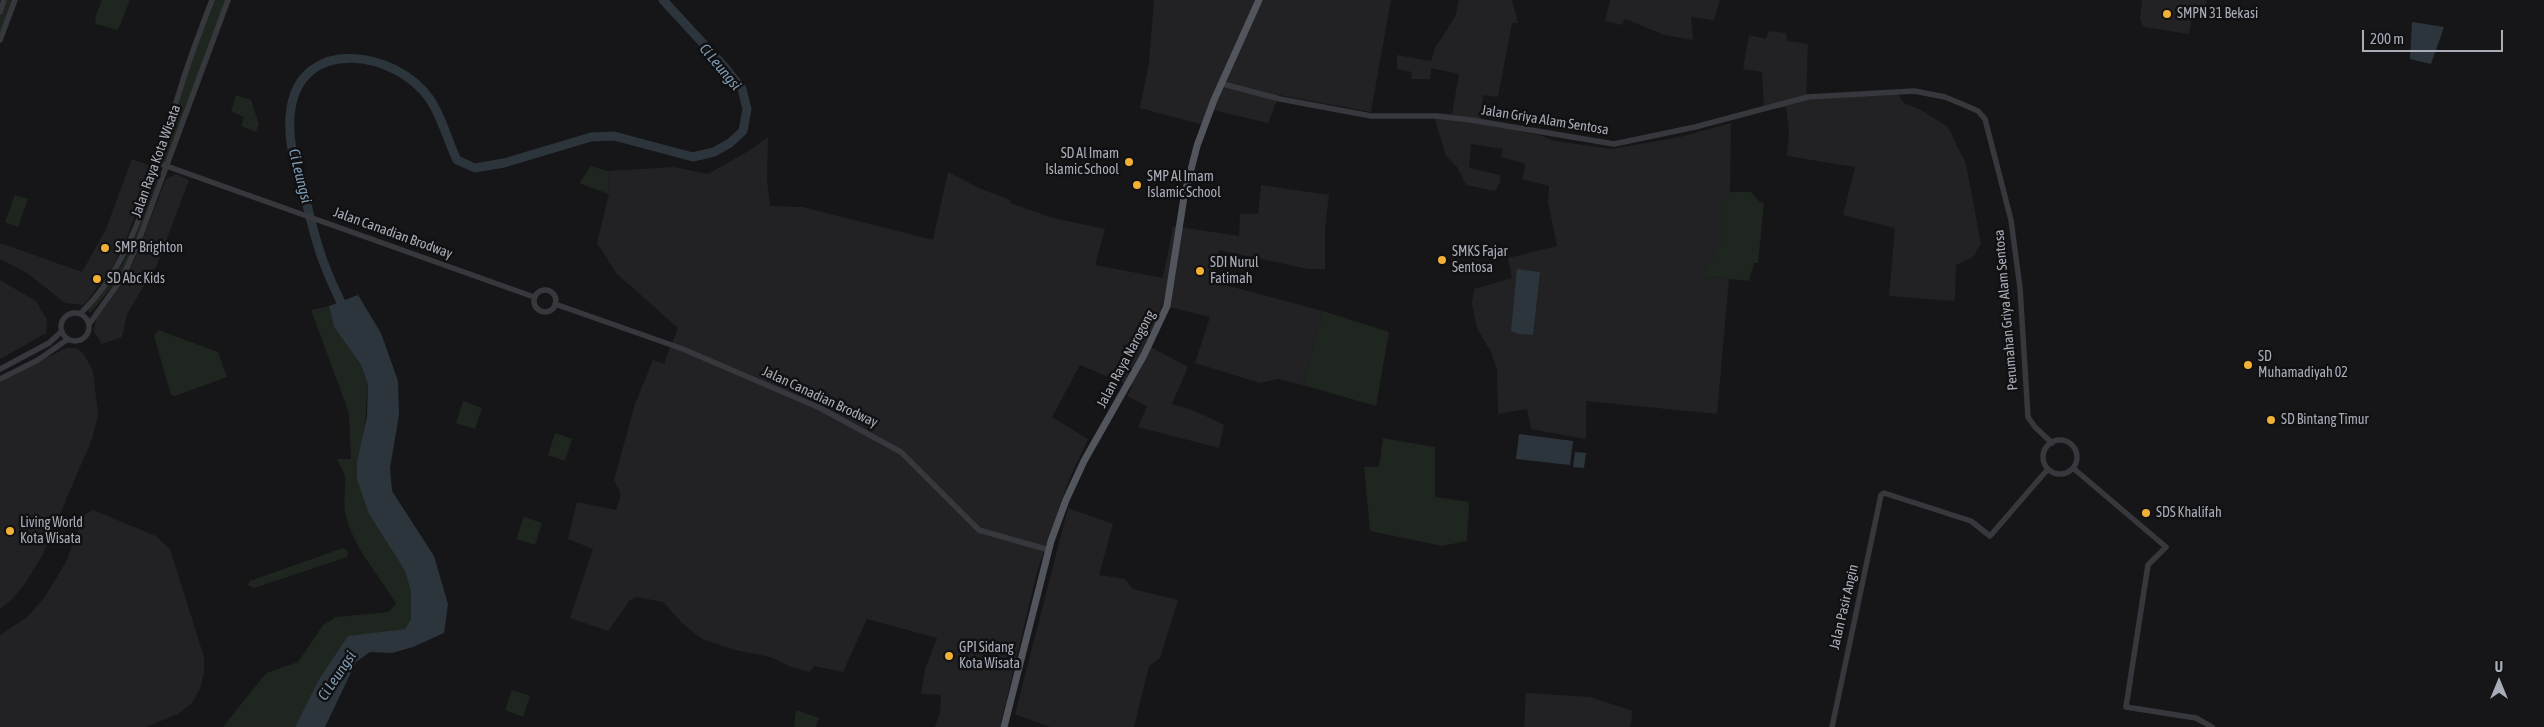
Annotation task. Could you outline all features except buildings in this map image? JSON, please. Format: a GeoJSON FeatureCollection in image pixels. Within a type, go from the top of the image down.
{"type":"FeatureCollection","features":[{"type":"Feature","properties":{"kind":"main road","name":"Jalan Raya Narogong"},"geometry":{"type":"LineString","coordinates":[[1004,727],[1049,550],[1066,500],[1084,461],[1144,355],[1167,306],[1187,182],[1214,100],[1223,84],[1234,54],[1259,0]]}},
{"type":"Feature","properties":{"kind":"street"},"geometry":{"type":"LineString","coordinates":[[0,12],[4,0]]}},
{"type":"Feature","properties":{"kind":"street"},"geometry":{"type":"LineString","coordinates":[[0,40],[15,0]]}},
{"type":"Feature","properties":{"kind":"street","name":"Jalan Raya Kota Wisata"},"geometry":{"type":"LineString","coordinates":[[81,313],[103,289],[127,246],[158,163],[179,92],[212,0]]}},
{"type":"Feature","properties":{"kind":"street","name":"Jalan Raya Kota Wisata"},"geometry":{"type":"LineString","coordinates":[[90,323],[122,278],[136,248],[228,0]]}},
{"type":"Feature","properties":{"kind":"street","name":"Jalan Griya Alam Sentosa"},"geometry":{"type":"LineString","coordinates":[[1223,84],[1280,99],[1371,116],[1436,116],[1471,120],[1614,144],[1695,127],[1808,97],[1862,93]]}},
{"type":"Feature","properties":{"kind":"street","name":"Perumahan Griya Alam Sentosa"},"geometry":{"type":"LineString","coordinates":[[1862,93],[1914,91],[1928,93],[1978,111],[1985,120],[2015,247],[2028,417],[2035,427],[2052,443]]}},
{"type":"Feature","properties":{"kind":"street","name":"Jalan Canadian Brodway"},"geometry":{"type":"LineString","coordinates":[[158,163],[282,205],[350,232],[534,297]]}},
{"type":"Feature","properties":{"kind":"street"},"geometry":{"type":"LineString","coordinates":[[548,290],[555,297],[555,304],[551,309],[542,311],[534,304],[534,297],[538,292],[548,290]]}},
{"type":"Feature","properties":{"kind":"street","name":"Jalan Canadian Brodway"},"geometry":{"type":"LineString","coordinates":[[555,304],[683,349],[820,408],[902,452],[979,530],[1049,550]]}},
{"type":"Feature","properties":{"kind":"street"},"geometry":{"type":"LineString","coordinates":[[70,313],[81,313],[90,323],[89,332],[84,339],[76,341],[68,339],[62,331],[61,323],[70,313]]}},
{"type":"Feature","properties":{"kind":"street"},"geometry":{"type":"LineString","coordinates":[[0,369],[49,343],[62,331]]}},
{"type":"Feature","properties":{"kind":"street"},"geometry":{"type":"LineString","coordinates":[[0,379],[38,360],[68,339]]}},
{"type":"Feature","properties":{"kind":"street"},"geometry":{"type":"LineString","coordinates":[[2061,440],[2074,447],[2077,460],[2073,468],[2061,474],[2048,469],[2044,456],[2052,443],[2061,440]]}},
{"type":"Feature","properties":{"kind":"street"},"geometry":{"type":"LineString","coordinates":[[2073,468],[2166,547],[2148,565],[2126,707],[2196,718],[2212,727]]}},
{"type":"Feature","properties":{"kind":"street","name":"Jalan Pasir Angin"},"geometry":{"type":"LineString","coordinates":[[1832,727],[1880,496],[1884,493],[1971,521],[1990,536],[2048,469]]}},
{"type":"Feature","properties":{"kind":"shaded area"},"geometry":{"type":"Polygon","coordinates":[[[4,0],[15,0],[0,40],[0,12],[4,0]]]}},
{"type":"Feature","properties":{"kind":"shaded area"},"geometry":{"type":"Polygon","coordinates":[[[102,0],[130,0],[118,30],[96,24],[95,18],[102,0]]]}},
{"type":"Feature","properties":{"kind":"shaded area"},"geometry":{"type":"Polygon","coordinates":[[[212,0],[228,0],[168,166],[158,163],[212,0]]]}},
{"type":"Feature","properties":{"kind":"shaded area"},"geometry":{"type":"Polygon","coordinates":[[[1154,0],[1391,0],[1371,112],[1279,95],[1268,123],[1213,110],[1207,126],[1140,108],[1149,62],[1154,0]]]}},
{"type":"Feature","properties":{"kind":"shaded area"},"geometry":{"type":"Polygon","coordinates":[[[1459,0],[1512,0],[1518,23],[1512,23],[1498,97],[1483,95],[1480,123],[1539,135],[1555,141],[1612,149],[1680,137],[1731,123],[1730,192],[1722,202],[1722,239],[1702,276],[1729,279],[1717,414],[1586,401],[1586,439],[1531,429],[1527,409],[1498,414],[1497,369],[1491,352],[1477,328],[1472,303],[1474,289],[1512,278],[1508,258],[1557,246],[1548,202],[1549,186],[1522,179],[1526,164],[1501,157],[1503,149],[1471,144],[1469,168],[1500,175],[1500,182],[1495,191],[1466,185],[1457,167],[1446,156],[1433,113],[1452,114],[1459,74],[1431,68],[1430,79],[1411,79],[1412,72],[1397,69],[1397,55],[1431,61],[1435,48],[1455,17],[1459,0]]]}},
{"type":"Feature","properties":{"kind":"shaded area"},"geometry":{"type":"Polygon","coordinates":[[[1610,0],[1720,0],[1714,20],[1691,17],[1693,40],[1664,35],[1625,19],[1622,25],[1605,21],[1610,0]]]}},
{"type":"Feature","properties":{"kind":"shaded area","name":"SMPN 31 Bekasi"},"geometry":{"type":"Polygon","coordinates":[[[2142,0],[2207,1],[2206,9],[2194,7],[2189,34],[2143,27],[2140,19],[2142,0]]]}},
{"type":"Feature","properties":{"kind":"shaded area"},"geometry":{"type":"Polygon","coordinates":[[[1769,31],[1786,33],[1787,41],[1808,44],[1806,99],[1897,93],[1904,103],[1921,110],[1948,127],[1966,164],[1981,244],[1973,257],[1956,265],[1955,301],[1889,296],[1895,228],[1843,215],[1855,167],[1787,156],[1789,131],[1786,107],[1764,110],[1762,72],[1743,69],[1749,35],[1766,39],[1769,31]]]}},
{"type":"Feature","properties":{"kind":"shaded area"},"geometry":{"type":"Polygon","coordinates":[[[236,95],[251,100],[259,124],[256,132],[241,126],[244,117],[231,111],[236,95]]]}},
{"type":"Feature","properties":{"kind":"shaded area"},"geometry":{"type":"Polygon","coordinates":[[[768,137],[767,180],[770,206],[803,207],[933,240],[948,172],[979,188],[1010,200],[1010,203],[1053,218],[1105,229],[1095,265],[1163,278],[1173,226],[1239,236],[1240,214],[1258,214],[1261,185],[1329,195],[1325,228],[1325,269],[1308,269],[1219,250],[1214,282],[1323,311],[1303,385],[1278,379],[1260,383],[1195,363],[1210,317],[1162,305],[1158,319],[1145,344],[1188,367],[1172,404],[1195,411],[1224,425],[1219,448],[1138,427],[1147,406],[1127,396],[1132,387],[1080,365],[1052,417],[1088,439],[1068,482],[1037,572],[1000,727],[935,727],[940,712],[941,695],[921,694],[925,669],[937,638],[867,619],[843,672],[814,666],[810,672],[791,667],[770,657],[735,650],[702,639],[682,623],[663,602],[636,597],[630,600],[608,631],[570,618],[593,549],[568,539],[577,502],[616,510],[621,495],[614,480],[635,404],[653,360],[664,364],[678,328],[617,274],[597,243],[609,194],[608,171],[674,167],[708,174],[750,150],[768,137]]]}},
{"type":"Feature","properties":{"kind":"shaded area"},"geometry":{"type":"Polygon","coordinates":[[[132,159],[148,165],[150,173],[128,235],[112,268],[84,305],[65,303],[27,273],[0,259],[0,243],[82,272],[106,229],[132,159]]]}},
{"type":"Feature","properties":{"kind":"shaded area"},"geometry":{"type":"Polygon","coordinates":[[[591,166],[608,171],[609,194],[581,184],[580,182],[591,166]]]}},
{"type":"Feature","properties":{"kind":"shaded area"},"geometry":{"type":"Polygon","coordinates":[[[176,174],[189,180],[157,265],[127,314],[122,337],[102,344],[94,332],[96,319],[135,259],[166,179],[176,174]]]}},
{"type":"Feature","properties":{"kind":"shaded area"},"geometry":{"type":"Polygon","coordinates":[[[159,176],[134,248],[120,277],[90,313],[88,311],[112,280],[127,255],[159,176]]]}},
{"type":"Feature","properties":{"kind":"shaded area"},"geometry":{"type":"Polygon","coordinates":[[[1730,192],[1751,192],[1760,202],[1764,203],[1758,263],[1754,263],[1749,281],[1702,276],[1722,239],[1722,202],[1730,192]]]}},
{"type":"Feature","properties":{"kind":"shaded area"},"geometry":{"type":"Polygon","coordinates":[[[15,195],[28,199],[18,227],[5,222],[15,195]]]}},
{"type":"Feature","properties":{"kind":"shaded area"},"geometry":{"type":"Polygon","coordinates":[[[0,280],[36,301],[47,320],[46,333],[0,359],[0,280]]]}},
{"type":"Feature","properties":{"kind":"shaded area"},"geometry":{"type":"Polygon","coordinates":[[[329,306],[334,327],[361,365],[368,385],[364,435],[369,514],[405,571],[411,592],[411,619],[405,629],[348,637],[318,681],[295,727],[223,727],[266,673],[298,662],[323,625],[336,617],[388,612],[396,604],[356,542],[346,514],[344,504],[345,477],[337,459],[351,459],[349,413],[311,310],[329,306]]]}},
{"type":"Feature","properties":{"kind":"shaded area"},"geometry":{"type":"Polygon","coordinates":[[[1323,311],[1389,332],[1376,406],[1303,385],[1323,311]]]}},
{"type":"Feature","properties":{"kind":"shaded area"},"geometry":{"type":"Polygon","coordinates":[[[158,330],[218,352],[227,377],[175,396],[171,395],[154,336],[158,330]]]}},
{"type":"Feature","properties":{"kind":"shaded area"},"geometry":{"type":"Polygon","coordinates":[[[66,348],[76,348],[83,353],[93,371],[98,415],[92,439],[41,558],[24,585],[0,609],[0,382],[66,348]]]}},
{"type":"Feature","properties":{"kind":"shaded area"},"geometry":{"type":"Polygon","coordinates":[[[463,401],[482,408],[475,429],[456,423],[463,401]]]}},
{"type":"Feature","properties":{"kind":"shaded area"},"geometry":{"type":"Polygon","coordinates":[[[555,433],[572,439],[565,461],[548,455],[555,433]]]}},
{"type":"Feature","properties":{"kind":"shaded area"},"geometry":{"type":"Polygon","coordinates":[[[1383,438],[1435,447],[1435,497],[1469,502],[1467,541],[1442,546],[1370,531],[1364,467],[1379,467],[1383,438]]]}},
{"type":"Feature","properties":{"kind":"shaded area"},"geometry":{"type":"Polygon","coordinates":[[[1068,508],[1113,524],[1099,575],[1125,579],[1133,589],[1178,600],[1160,658],[1149,666],[1134,727],[1050,727],[1015,714],[1068,508]]]}},
{"type":"Feature","properties":{"kind":"shaded area"},"geometry":{"type":"Polygon","coordinates":[[[93,510],[156,536],[170,549],[204,657],[204,672],[200,689],[192,703],[178,714],[146,727],[0,727],[0,635],[27,617],[44,598],[66,562],[84,515],[93,510]]]}},
{"type":"Feature","properties":{"kind":"shaded area"},"geometry":{"type":"Polygon","coordinates":[[[524,517],[542,523],[535,545],[516,539],[524,517]]]}},
{"type":"Feature","properties":{"kind":"shaded area"},"geometry":{"type":"Polygon","coordinates":[[[343,548],[348,551],[347,557],[254,588],[248,585],[250,581],[343,548]]]}},
{"type":"Feature","properties":{"kind":"shaded area"},"geometry":{"type":"Polygon","coordinates":[[[512,690],[530,696],[523,717],[505,710],[512,690]]]}},
{"type":"Feature","properties":{"kind":"shaded area"},"geometry":{"type":"Polygon","coordinates":[[[1526,693],[1590,697],[1633,711],[1630,727],[1524,727],[1526,693]]]}},
{"type":"Feature","properties":{"kind":"shaded area"},"geometry":{"type":"Polygon","coordinates":[[[796,710],[819,718],[816,727],[794,727],[796,710]]]}},
{"type":"Feature","properties":{"kind":"water"},"geometry":{"type":"Polygon","coordinates":[[[2412,22],[2444,27],[2431,64],[2410,59],[2412,22]]]}},
{"type":"Feature","properties":{"kind":"water"},"geometry":{"type":"Polygon","coordinates":[[[1517,269],[1540,272],[1533,335],[1519,334],[1511,331],[1517,269]]]}},
{"type":"Feature","properties":{"kind":"water"},"geometry":{"type":"Polygon","coordinates":[[[358,295],[381,333],[398,381],[399,415],[390,468],[392,491],[434,556],[448,604],[444,633],[413,647],[392,653],[370,652],[356,662],[325,727],[295,727],[318,681],[348,636],[405,629],[411,619],[411,592],[405,571],[369,514],[357,479],[357,462],[367,417],[368,385],[361,365],[334,327],[329,306],[358,295]]]}},
{"type":"Feature","properties":{"kind":"water"},"geometry":{"type":"Polygon","coordinates":[[[1519,434],[1573,441],[1570,465],[1516,459],[1519,434]]]}},
{"type":"Feature","properties":{"kind":"water"},"geometry":{"type":"Polygon","coordinates":[[[1575,452],[1586,453],[1584,468],[1573,467],[1575,452]]]}},
{"type":"Feature","properties":{"kind":"waterway","name":"Ci Leungsi"},"geometry":{"type":"LineString","coordinates":[[345,311],[319,249],[295,164],[291,142],[291,108],[299,85],[313,69],[331,61],[352,58],[374,62],[395,70],[414,82],[429,98],[437,112],[457,160],[475,168],[504,163],[591,137],[614,136],[693,157],[714,152],[730,143],[743,131],[747,109],[742,89],[723,65],[663,0]]}},
{"type":"Feature","properties":{"kind":"place","name":"SMPN 31 Bekasi"},"geometry":{"type":"Point","coordinates":[2167,14]}},
{"type":"Feature","properties":{"kind":"place","name":"SD Al Imam Islamic School"},"geometry":{"type":"Point","coordinates":[1129,162]}},
{"type":"Feature","properties":{"kind":"place","name":"SMP Al Imam Islamic School"},"geometry":{"type":"Point","coordinates":[1137,185]}},
{"type":"Feature","properties":{"kind":"place","name":"SMP Brighton"},"geometry":{"type":"Point","coordinates":[105,248]}},
{"type":"Feature","properties":{"kind":"place","name":"SMKS Fajar Sentosa"},"geometry":{"type":"Point","coordinates":[1442,260]}},
{"type":"Feature","properties":{"kind":"place","name":"SDI Nurul Fatimah"},"geometry":{"type":"Point","coordinates":[1200,271]}},
{"type":"Feature","properties":{"kind":"place","name":"SD Abc Kids"},"geometry":{"type":"Point","coordinates":[97,279]}},
{"type":"Feature","properties":{"kind":"place","name":"SD Muhamadiyah 02"},"geometry":{"type":"Point","coordinates":[2248,365]}},
{"type":"Feature","properties":{"kind":"place","name":"SD Bintang Timur"},"geometry":{"type":"Point","coordinates":[2271,420]}},
{"type":"Feature","properties":{"kind":"place","name":"SDS Khalifah"},"geometry":{"type":"Point","coordinates":[2146,513]}},
{"type":"Feature","properties":{"kind":"place","name":"Living World Kota Wisata"},"geometry":{"type":"Point","coordinates":[10,531]}},
{"type":"Feature","properties":{"kind":"place","name":"GPI Sidang Kota Wisata"},"geometry":{"type":"Point","coordinates":[949,656]}}]}
